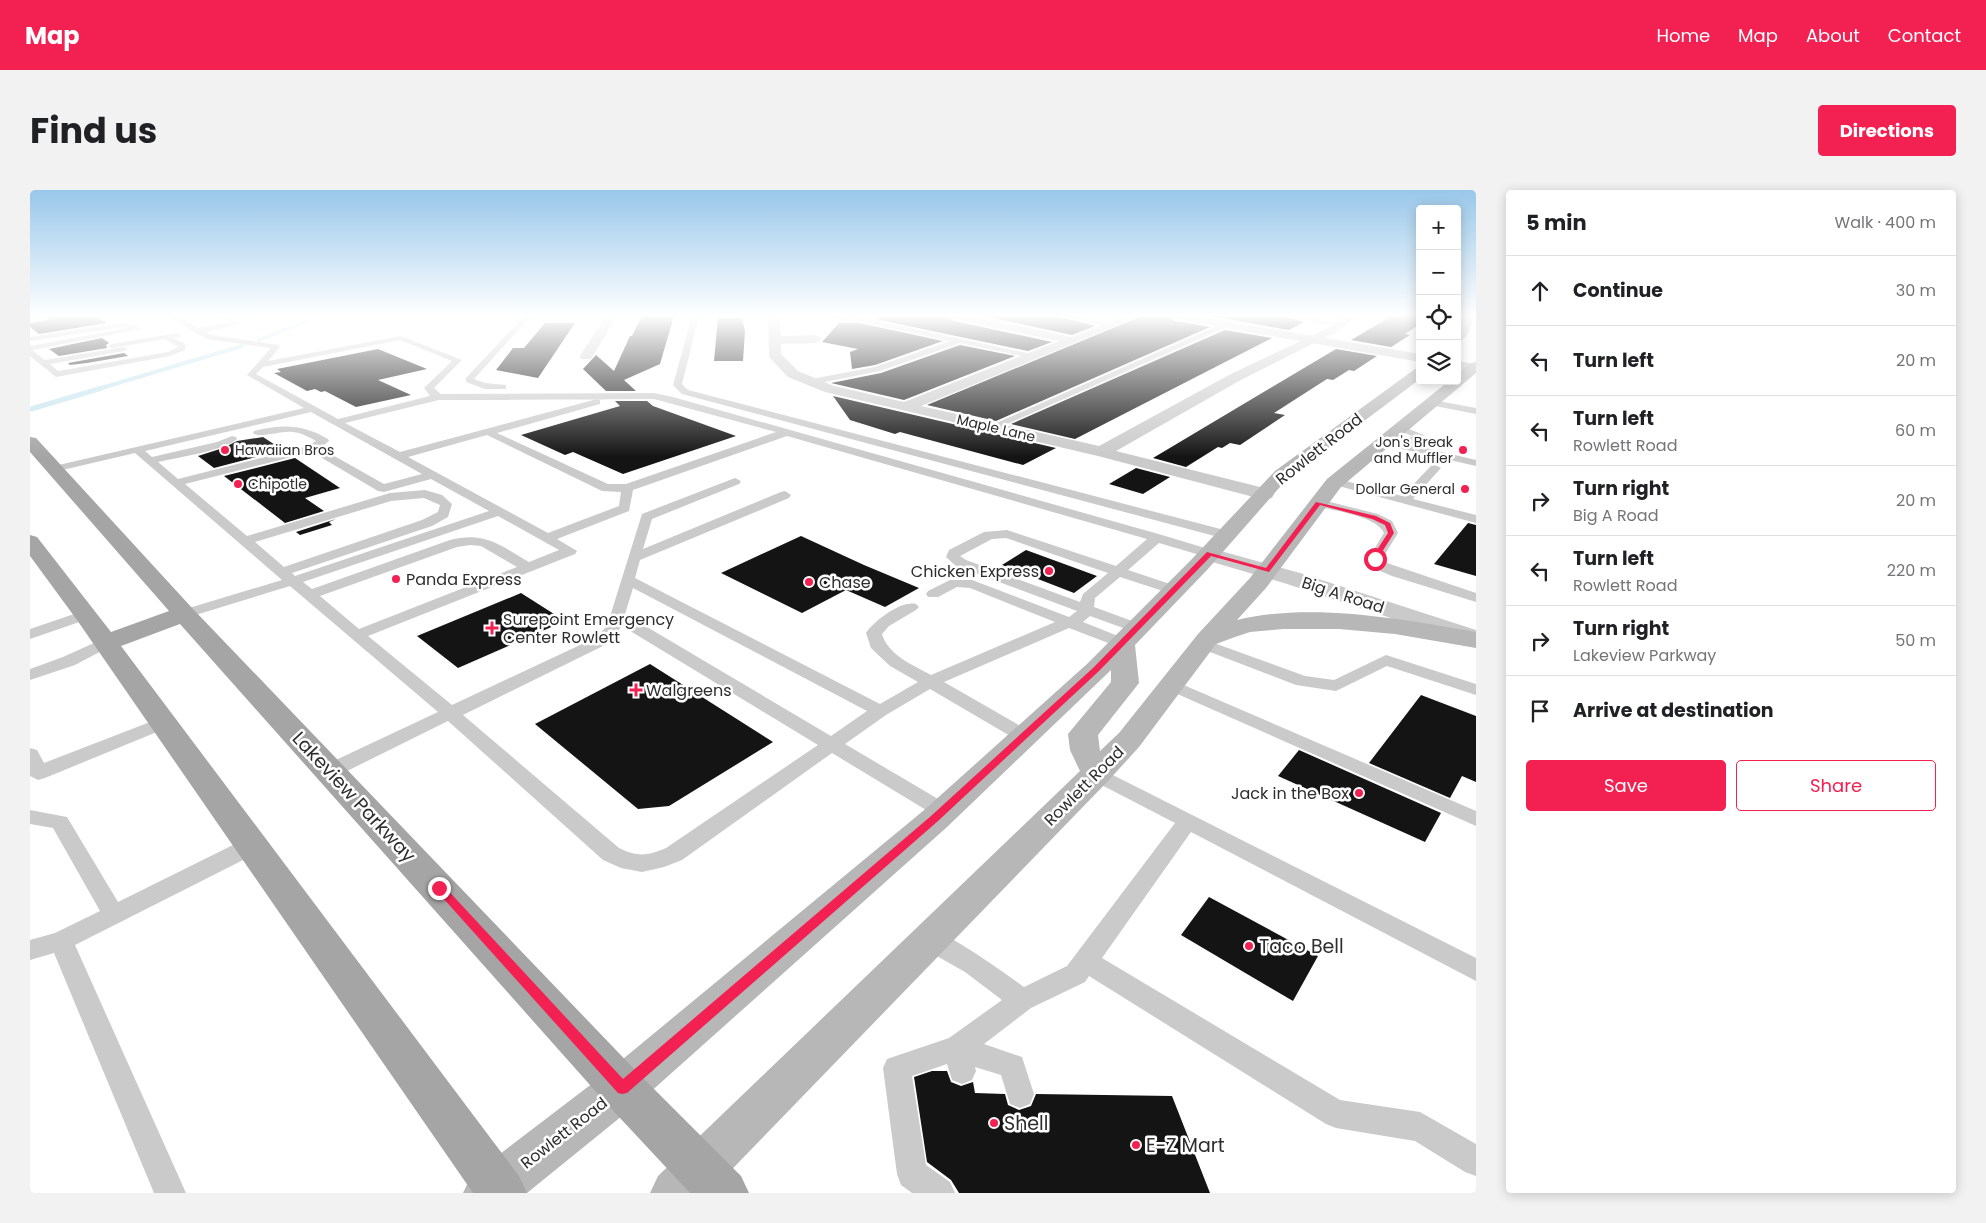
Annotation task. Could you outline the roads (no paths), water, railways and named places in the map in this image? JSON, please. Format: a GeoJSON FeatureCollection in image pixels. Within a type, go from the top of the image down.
{"type":"FeatureCollection","features":[{"type":"Feature","properties":{"kind":"main road","name":"Rowlett Road"},"geometry":{"type":"LineString","coordinates":[[700,1185],[930,940],[1129,740],[1205,642],[1267,570],[1335,482],[1384,442],[1395,422],[1433,403],[1476,367]]}},
{"type":"Feature","properties":{"kind":"main road","name":"Rowlett Road"},"geometry":{"type":"LineString","coordinates":[[495,1191],[622,1088],[943,811],[1130,635],[1218,544],[1281,475],[1416,375]]}},
{"type":"Feature","properties":{"kind":"main road"},"geometry":{"type":"LineString","coordinates":[[1395,422],[1402,394],[1398,388]]}},
{"type":"Feature","properties":{"kind":"main road","name":"Lakeview Parkway"},"geometry":{"type":"LineString","coordinates":[[30,442],[46,470],[184,614],[622,1088],[700,1185]]}},
{"type":"Feature","properties":{"kind":"main road"},"geometry":{"type":"LineString","coordinates":[[30,541],[86,615],[495,1191]]}},
{"type":"Feature","properties":{"kind":"main road"},"geometry":{"type":"LineString","coordinates":[[105,643],[184,614]]}},
{"type":"Feature","properties":{"kind":"main road"},"geometry":{"type":"LineString","coordinates":[[1205,642],[1233,629],[1256,624],[1329,622],[1377,624],[1476,639]]}},
{"type":"Feature","properties":{"kind":"main road"},"geometry":{"type":"LineString","coordinates":[[1097,774],[1085,750],[1083,734],[1125,683],[1130,635]]}},
{"type":"Feature","properties":{"kind":"street","name":"Maple Lane"},"geometry":{"type":"LineString","coordinates":[[781,363],[792,374],[809,382],[904,407],[1101,452],[1265,494]]}},
{"type":"Feature","properties":{"kind":"street"},"geometry":{"type":"LineString","coordinates":[[904,407],[1014,363]]}},
{"type":"Feature","properties":{"kind":"street"},"geometry":{"type":"LineString","coordinates":[[1101,452],[1234,378],[1266,363]]}},
{"type":"Feature","properties":{"kind":"street"},"geometry":{"type":"LineString","coordinates":[[1461,365],[1476,367]]}},
{"type":"Feature","properties":{"kind":"street","name":"Big A Road"},"geometry":{"type":"LineString","coordinates":[[1218,544],[1267,570],[1476,639]]}},
{"type":"Feature","properties":{"kind":"lane"},"geometry":{"type":"LineString","coordinates":[[40,363],[56,374],[120,363]]}},
{"type":"Feature","properties":{"kind":"lane"},"geometry":{"type":"LineString","coordinates":[[271,363],[260,365],[251,375],[570,551],[357,635]]}},
{"type":"Feature","properties":{"kind":"lane"},"geometry":{"type":"LineString","coordinates":[[439,397],[431,393],[429,388],[455,363]]}},
{"type":"Feature","properties":{"kind":"lane"},"geometry":{"type":"LineString","coordinates":[[485,363],[469,380],[474,384],[488,387],[681,389]]}},
{"type":"Feature","properties":{"kind":"lane"},"geometry":{"type":"LineString","coordinates":[[683,363],[677,386],[685,392],[1218,544]]}},
{"type":"Feature","properties":{"kind":"lane"},"geometry":{"type":"LineString","coordinates":[[809,382],[876,369],[894,363]]}},
{"type":"Feature","properties":{"kind":"lane"},"geometry":{"type":"LineString","coordinates":[[992,427],[1140,363]]}},
{"type":"Feature","properties":{"kind":"lane"},"geometry":{"type":"LineString","coordinates":[[399,456],[620,396]]}},
{"type":"Feature","properties":{"kind":"lane"},"geometry":{"type":"LineString","coordinates":[[337,422],[439,397],[654,396],[1157,538],[1218,544]]}},
{"type":"Feature","properties":{"kind":"lane"},"geometry":{"type":"LineString","coordinates":[[1433,403],[1476,411]]}},
{"type":"Feature","properties":{"kind":"lane"},"geometry":{"type":"LineString","coordinates":[[144,456],[312,409]]}},
{"type":"Feature","properties":{"kind":"lane"},"geometry":{"type":"LineString","coordinates":[[1395,422],[1419,435],[1404,447]]}},
{"type":"Feature","properties":{"kind":"lane"},"geometry":{"type":"LineString","coordinates":[[46,470],[221,444],[232,439],[266,431],[297,428],[307,431],[324,441],[313,448],[176,483]]}},
{"type":"Feature","properties":{"kind":"lane"},"geometry":{"type":"LineString","coordinates":[[488,432],[606,488],[627,488],[787,432]]}},
{"type":"Feature","properties":{"kind":"lane"},"geometry":{"type":"LineString","coordinates":[[1384,442],[1476,463]]}},
{"type":"Feature","properties":{"kind":"lane"},"geometry":{"type":"LineString","coordinates":[[313,448],[382,488]]}},
{"type":"Feature","properties":{"kind":"lane"},"geometry":{"type":"LineString","coordinates":[[144,456],[451,714],[611,854],[632,864],[652,864],[674,854],[880,711],[930,682],[1081,617],[1086,610],[1088,596],[1157,538]]}},
{"type":"Feature","properties":{"kind":"lane"},"geometry":{"type":"LineString","coordinates":[[1405,500],[1435,468]]}},
{"type":"Feature","properties":{"kind":"lane"},"geometry":{"type":"LineString","coordinates":[[240,537],[362,494],[432,475]]}},
{"type":"Feature","properties":{"kind":"lane"},"geometry":{"type":"LineString","coordinates":[[330,771],[601,641],[614,627],[618,616],[646,517],[735,482]]}},
{"type":"Feature","properties":{"kind":"lane"},"geometry":{"type":"LineString","coordinates":[[1335,482],[1476,518]]}},
{"type":"Feature","properties":{"kind":"lane"},"geometry":{"type":"LineString","coordinates":[[547,538],[625,508],[627,488]]}},
{"type":"Feature","properties":{"kind":"lane"},"geometry":{"type":"LineString","coordinates":[[362,494],[374,501]]}},
{"type":"Feature","properties":{"kind":"lane"},"geometry":{"type":"LineString","coordinates":[[634,558],[784,496]]}},
{"type":"Feature","properties":{"kind":"lane"},"geometry":{"type":"LineString","coordinates":[[184,614],[419,519],[430,513],[433,507],[428,502],[419,500],[374,501],[240,537]]}},
{"type":"Feature","properties":{"kind":"lane"},"geometry":{"type":"LineString","coordinates":[[1318,503],[1374,517],[1388,524],[1391,533],[1375,559],[1378,565],[1397,573],[1476,598]]}},
{"type":"Feature","properties":{"kind":"lane"},"geometry":{"type":"LineString","coordinates":[[283,573],[398,546],[500,512]]}},
{"type":"Feature","properties":{"kind":"lane"},"geometry":{"type":"LineString","coordinates":[[1130,635],[1086,610],[961,563],[954,557],[954,553],[990,535],[1008,534],[1174,590]]}},
{"type":"Feature","properties":{"kind":"lane"},"geometry":{"type":"LineString","coordinates":[[310,595],[455,544],[470,541],[484,542],[528,567]]}},
{"type":"Feature","properties":{"kind":"lane"},"geometry":{"type":"LineString","coordinates":[[398,546],[416,558]]}},
{"type":"Feature","properties":{"kind":"lane"},"geometry":{"type":"LineString","coordinates":[[628,580],[880,711]]}},
{"type":"Feature","properties":{"kind":"lane"},"geometry":{"type":"LineString","coordinates":[[933,594],[955,583],[972,584],[1070,622],[1130,635]]}},
{"type":"Feature","properties":{"kind":"lane"},"geometry":{"type":"LineString","coordinates":[[911,607],[883,623],[874,633],[877,645],[896,662],[1024,736]]}},
{"type":"Feature","properties":{"kind":"lane"},"geometry":{"type":"LineString","coordinates":[[30,634],[86,615]]}},
{"type":"Feature","properties":{"kind":"lane"},"geometry":{"type":"LineString","coordinates":[[618,616],[943,811]]}},
{"type":"Feature","properties":{"kind":"lane"},"geometry":{"type":"LineString","coordinates":[[1205,642],[1302,681],[1336,686],[1386,660],[1476,690]]}},
{"type":"Feature","properties":{"kind":"lane"},"geometry":{"type":"LineString","coordinates":[[30,675],[69,661],[105,643]]}},
{"type":"Feature","properties":{"kind":"lane"},"geometry":{"type":"LineString","coordinates":[[1172,685],[1476,819]]}},
{"type":"Feature","properties":{"kind":"lane"},"geometry":{"type":"LineString","coordinates":[[30,754],[34,775],[163,723]]}},
{"type":"Feature","properties":{"kind":"lane"},"geometry":{"type":"LineString","coordinates":[[1097,774],[1476,970]]}},
{"type":"Feature","properties":{"kind":"lane"},"geometry":{"type":"LineString","coordinates":[[30,817],[60,822],[114,915]]}},
{"type":"Feature","properties":{"kind":"lane"},"geometry":{"type":"LineString","coordinates":[[959,1060],[1022,1000],[1076,974],[1188,821]]}},
{"type":"Feature","properties":{"kind":"lane"},"geometry":{"type":"LineString","coordinates":[[30,950],[60,941],[251,846]]}},
{"type":"Feature","properties":{"kind":"lane"},"geometry":{"type":"LineString","coordinates":[[930,940],[974,965],[1022,1000]]}},
{"type":"Feature","properties":{"kind":"lane"},"geometry":{"type":"LineString","coordinates":[[60,941],[170,1193]]}},
{"type":"Feature","properties":{"kind":"lane"},"geometry":{"type":"LineString","coordinates":[[1086,961],[1336,1114],[1420,1127],[1476,1161]]}},
{"type":"Feature","properties":{"kind":"lane"},"geometry":{"type":"LineString","coordinates":[[939,1193],[912,1174],[898,1068],[959,1060],[1012,1066],[1020,1094]]}},
{"type":"Feature","properties":{"kind":"waterway"},"geometry":{"type":"LineString","coordinates":[[98,389],[186,363]]}},
{"type":"Feature","properties":{"kind":"waterway"},"geometry":{"type":"LineString","coordinates":[[31,409],[102,388]]}},
{"type":"Feature","properties":{"kind":"place","name":"Hawaiian Bros"},"geometry":{"type":"Point","coordinates":[225,450]}},
{"type":"Feature","properties":{"kind":"place","name":"Jon's Break and Muffler"},"geometry":{"type":"Point","coordinates":[1463,450]}},
{"type":"Feature","properties":{"kind":"place","name":"Chipotle"},"geometry":{"type":"Point","coordinates":[238,484]}},
{"type":"Feature","properties":{"kind":"place","name":"Dollar General"},"geometry":{"type":"Point","coordinates":[1465,489]}},
{"type":"Feature","properties":{"kind":"place","name":"Chicken Express"},"geometry":{"type":"Point","coordinates":[1049,571]}},
{"type":"Feature","properties":{"kind":"place","name":"Panda Express"},"geometry":{"type":"Point","coordinates":[396,579]}},
{"type":"Feature","properties":{"kind":"place","name":"Chase"},"geometry":{"type":"Point","coordinates":[809,582]}},
{"type":"Feature","properties":{"kind":"place","name":"Surepoint Emergency Center Rowlett"},"geometry":{"type":"Point","coordinates":[492,628]}},
{"type":"Feature","properties":{"kind":"place","name":"Walgreens"},"geometry":{"type":"Point","coordinates":[636,690]}},
{"type":"Feature","properties":{"kind":"place","name":"Jack in the Box"},"geometry":{"type":"Point","coordinates":[1359,793]}},
{"type":"Feature","properties":{"kind":"place","name":"Taco Bell"},"geometry":{"type":"Point","coordinates":[1249,946]}},
{"type":"Feature","properties":{"kind":"place","name":"Shell"},"geometry":{"type":"Point","coordinates":[994,1123]}},
{"type":"Feature","properties":{"kind":"place","name":"E-Z Mart"},"geometry":{"type":"Point","coordinates":[1136,1145]}}]}
